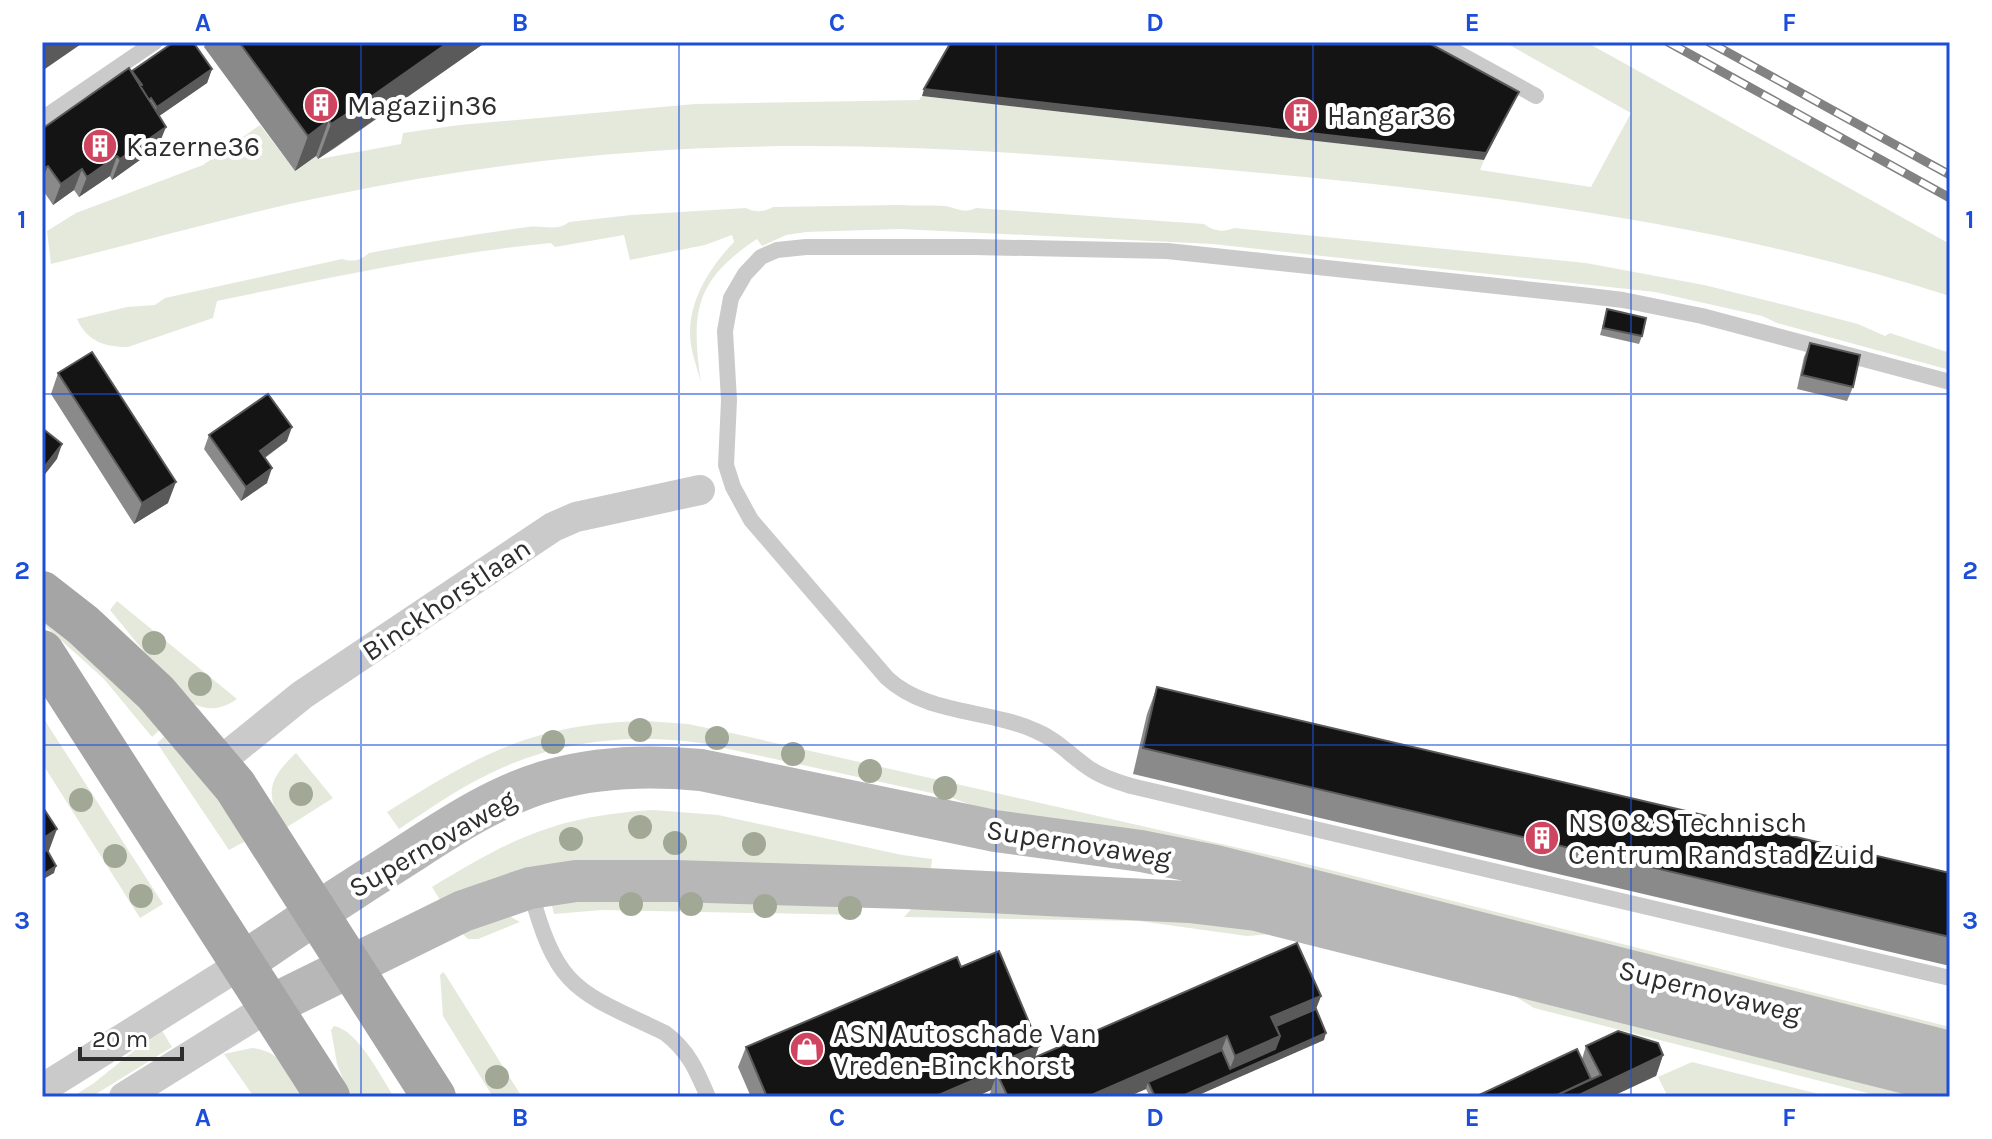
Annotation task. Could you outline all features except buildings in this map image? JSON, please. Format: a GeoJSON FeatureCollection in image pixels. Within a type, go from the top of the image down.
{"type":"FeatureCollection","features":[{"type":"Feature","properties":{"kind":"main road"},"geometry":{"type":"LineString","coordinates":[[42,593],[83,625],[145,682],[218,763],[253,811],[434,1097]]}},
{"type":"Feature","properties":{"kind":"main road"},"geometry":{"type":"LineString","coordinates":[[42,652],[328,1097]]}},
{"type":"Feature","properties":{"kind":"main road","name":"Supernovaweg"},"geometry":{"type":"LineString","coordinates":[[243,963],[317,912],[474,814],[534,785],[593,771],[666,767],[701,770],[995,831],[1141,851],[1216,866],[1950,1052]]}},
{"type":"Feature","properties":{"kind":"main road","name":"Supernovaweg"},"geometry":{"type":"LineString","coordinates":[[270,1006],[463,911],[530,888],[596,880],[996,892],[1174,901],[1235,906],[1281,915],[1950,1084]]}},
{"type":"Feature","properties":{"kind":"street","name":"Binckhorstlaan"},"geometry":{"type":"LineString","coordinates":[[218,763],[302,695],[553,527],[576,517],[700,490]]}},
{"type":"Feature","properties":{"kind":"street"},"geometry":{"type":"LineString","coordinates":[[42,1089],[243,963]]}},
{"type":"Feature","properties":{"kind":"street"},"geometry":{"type":"LineString","coordinates":[[124,1097],[270,1006]]}},
{"type":"Feature","properties":{"kind":"lane"},"geometry":{"type":"LineString","coordinates":[[42,119],[155,42]]}},
{"type":"Feature","properties":{"kind":"lane"},"geometry":{"type":"LineString","coordinates":[[1438,42],[1536,96]]}},
{"type":"Feature","properties":{"kind":"lane"},"geometry":{"type":"LineString","coordinates":[[1950,382],[1661,307],[1228,256],[1126,249],[790,248],[761,257],[737,286],[728,308],[725,341],[729,400],[725,455],[731,484],[757,527],[887,678],[905,693],[1039,732],[1062,746],[1086,767],[1115,781],[1950,978]]}},
{"type":"Feature","properties":{"kind":"lane"},"geometry":{"type":"LineString","coordinates":[[700,490],[731,484]]}},
{"type":"Feature","properties":{"kind":"lane"},"geometry":{"type":"LineString","coordinates":[[530,888],[547,944],[569,979],[595,1000],[674,1039],[693,1062],[708,1097]]}},
{"type":"Feature","properties":{"kind":"shaded area"},"geometry":{"type":"Polygon","coordinates":[[[1504,42],[1586,42],[1950,244],[1950,296],[1770,247],[1588,212],[1496,199],[1138,162],[979,151],[820,146],[661,150],[550,160],[457,173],[297,202],[51,264],[47,231],[76,213],[203,165],[260,125],[295,171],[316,156],[319,159],[401,144],[403,133],[459,125],[695,104],[919,100],[922,96],[1484,160],[1480,170],[1591,187],[1631,113],[1504,42]]]}},
{"type":"Feature","properties":{"kind":"shaded area"},"geometry":{"type":"Polygon","coordinates":[[[900,205],[1204,224],[1218,230],[1234,228],[1586,263],[1704,285],[1858,324],[1885,336],[1890,333],[1950,353],[1950,370],[1777,323],[1762,316],[1655,292],[1212,244],[900,229],[806,232],[786,235],[762,246],[757,239],[736,254],[720,269],[702,300],[697,336],[701,383],[691,345],[692,316],[707,276],[734,242],[732,235],[705,245],[630,260],[624,235],[555,247],[551,243],[467,253],[384,268],[217,301],[213,318],[128,347],[111,346],[91,338],[77,319],[127,307],[155,305],[165,298],[342,259],[356,260],[369,253],[508,230],[554,227],[569,222],[631,215],[746,208],[760,211],[773,207],[900,205]]]}},
{"type":"Feature","properties":{"kind":"shaded area"},"geometry":{"type":"Polygon","coordinates":[[[117,601],[237,699],[221,707],[207,708],[178,693],[110,610],[117,601]]]}},
{"type":"Feature","properties":{"kind":"shaded area"},"geometry":{"type":"Polygon","coordinates":[[[42,613],[164,726],[152,737],[104,679],[42,623],[42,613]]]}},
{"type":"Feature","properties":{"kind":"shaded area"},"geometry":{"type":"Polygon","coordinates":[[[42,716],[163,904],[140,918],[42,763],[42,716]]]}},
{"type":"Feature","properties":{"kind":"shaded area"},"geometry":{"type":"Polygon","coordinates":[[[647,721],[688,724],[736,734],[1287,859],[1950,1027],[1950,1042],[1004,818],[950,797],[701,743],[646,739],[566,747],[489,774],[399,829],[387,812],[480,758],[540,735],[607,723],[647,721]]]}},
{"type":"Feature","properties":{"kind":"shaded area"},"geometry":{"type":"Polygon","coordinates":[[[169,732],[251,838],[229,850],[157,743],[169,732]]]}},
{"type":"Feature","properties":{"kind":"shaded area"},"geometry":{"type":"Polygon","coordinates":[[[296,753],[333,798],[284,829],[274,806],[272,788],[279,772],[296,753]]]}},
{"type":"Feature","properties":{"kind":"shaded area"},"geometry":{"type":"Polygon","coordinates":[[[653,810],[718,815],[932,859],[931,868],[440,900],[432,887],[487,855],[536,832],[589,818],[653,810]]]}},
{"type":"Feature","properties":{"kind":"shaded area"},"geometry":{"type":"Polygon","coordinates":[[[861,900],[861,915],[602,910],[554,914],[551,902],[861,900]]]}},
{"type":"Feature","properties":{"kind":"shaded area"},"geometry":{"type":"Polygon","coordinates":[[[913,907],[1150,907],[1272,934],[1247,936],[1139,921],[904,917],[913,907]]]}},
{"type":"Feature","properties":{"kind":"shaded area"},"geometry":{"type":"Polygon","coordinates":[[[505,914],[520,922],[478,939],[468,939],[463,934],[505,914]]]}},
{"type":"Feature","properties":{"kind":"shaded area"},"geometry":{"type":"Polygon","coordinates":[[[443,972],[522,1097],[493,1097],[443,1016],[440,975],[443,972]]]}},
{"type":"Feature","properties":{"kind":"shaded area"},"geometry":{"type":"Polygon","coordinates":[[[1492,982],[1946,1097],[1883,1097],[1534,1008],[1492,982]]]}},
{"type":"Feature","properties":{"kind":"shaded area"},"geometry":{"type":"Polygon","coordinates":[[[334,1026],[343,1029],[360,1045],[394,1097],[350,1097],[337,1064],[331,1030],[334,1026]]]}},
{"type":"Feature","properties":{"kind":"shaded area"},"geometry":{"type":"Polygon","coordinates":[[[161,1029],[172,1047],[91,1097],[72,1097],[94,1083],[161,1029]]]}},
{"type":"Feature","properties":{"kind":"shaded area"},"geometry":{"type":"Polygon","coordinates":[[[252,1048],[279,1059],[309,1097],[254,1097],[224,1054],[252,1048]]]}},
{"type":"Feature","properties":{"kind":"shaded area"},"geometry":{"type":"Polygon","coordinates":[[[1692,1062],[1831,1097],[1668,1097],[1658,1077],[1692,1062]]]}},
{"type":"Feature","properties":{"kind":"railway"},"geometry":{"type":"LineString","coordinates":[[1668,42],[1950,198]]}},
{"type":"Feature","properties":{"kind":"railway"},"geometry":{"type":"LineString","coordinates":[[1709,42],[1950,175]]}},
{"type":"Feature","properties":{"kind":"place","name":"Magazijn36"},"geometry":{"type":"Point","coordinates":[321,105]}},
{"type":"Feature","properties":{"kind":"place","name":"Hangar36"},"geometry":{"type":"Point","coordinates":[1301,115]}},
{"type":"Feature","properties":{"kind":"place","name":"Kazerne36"},"geometry":{"type":"Point","coordinates":[100,146]}},
{"type":"Feature","properties":{"kind":"place","name":"NS O&S Technisch Centrum Randstad Zuid"},"geometry":{"type":"Point","coordinates":[1542,838]}},
{"type":"Feature","properties":{"kind":"place","name":"ASN Autoschade Van Vreden-Binckhorst"},"geometry":{"type":"Point","coordinates":[807,1049]}}]}
